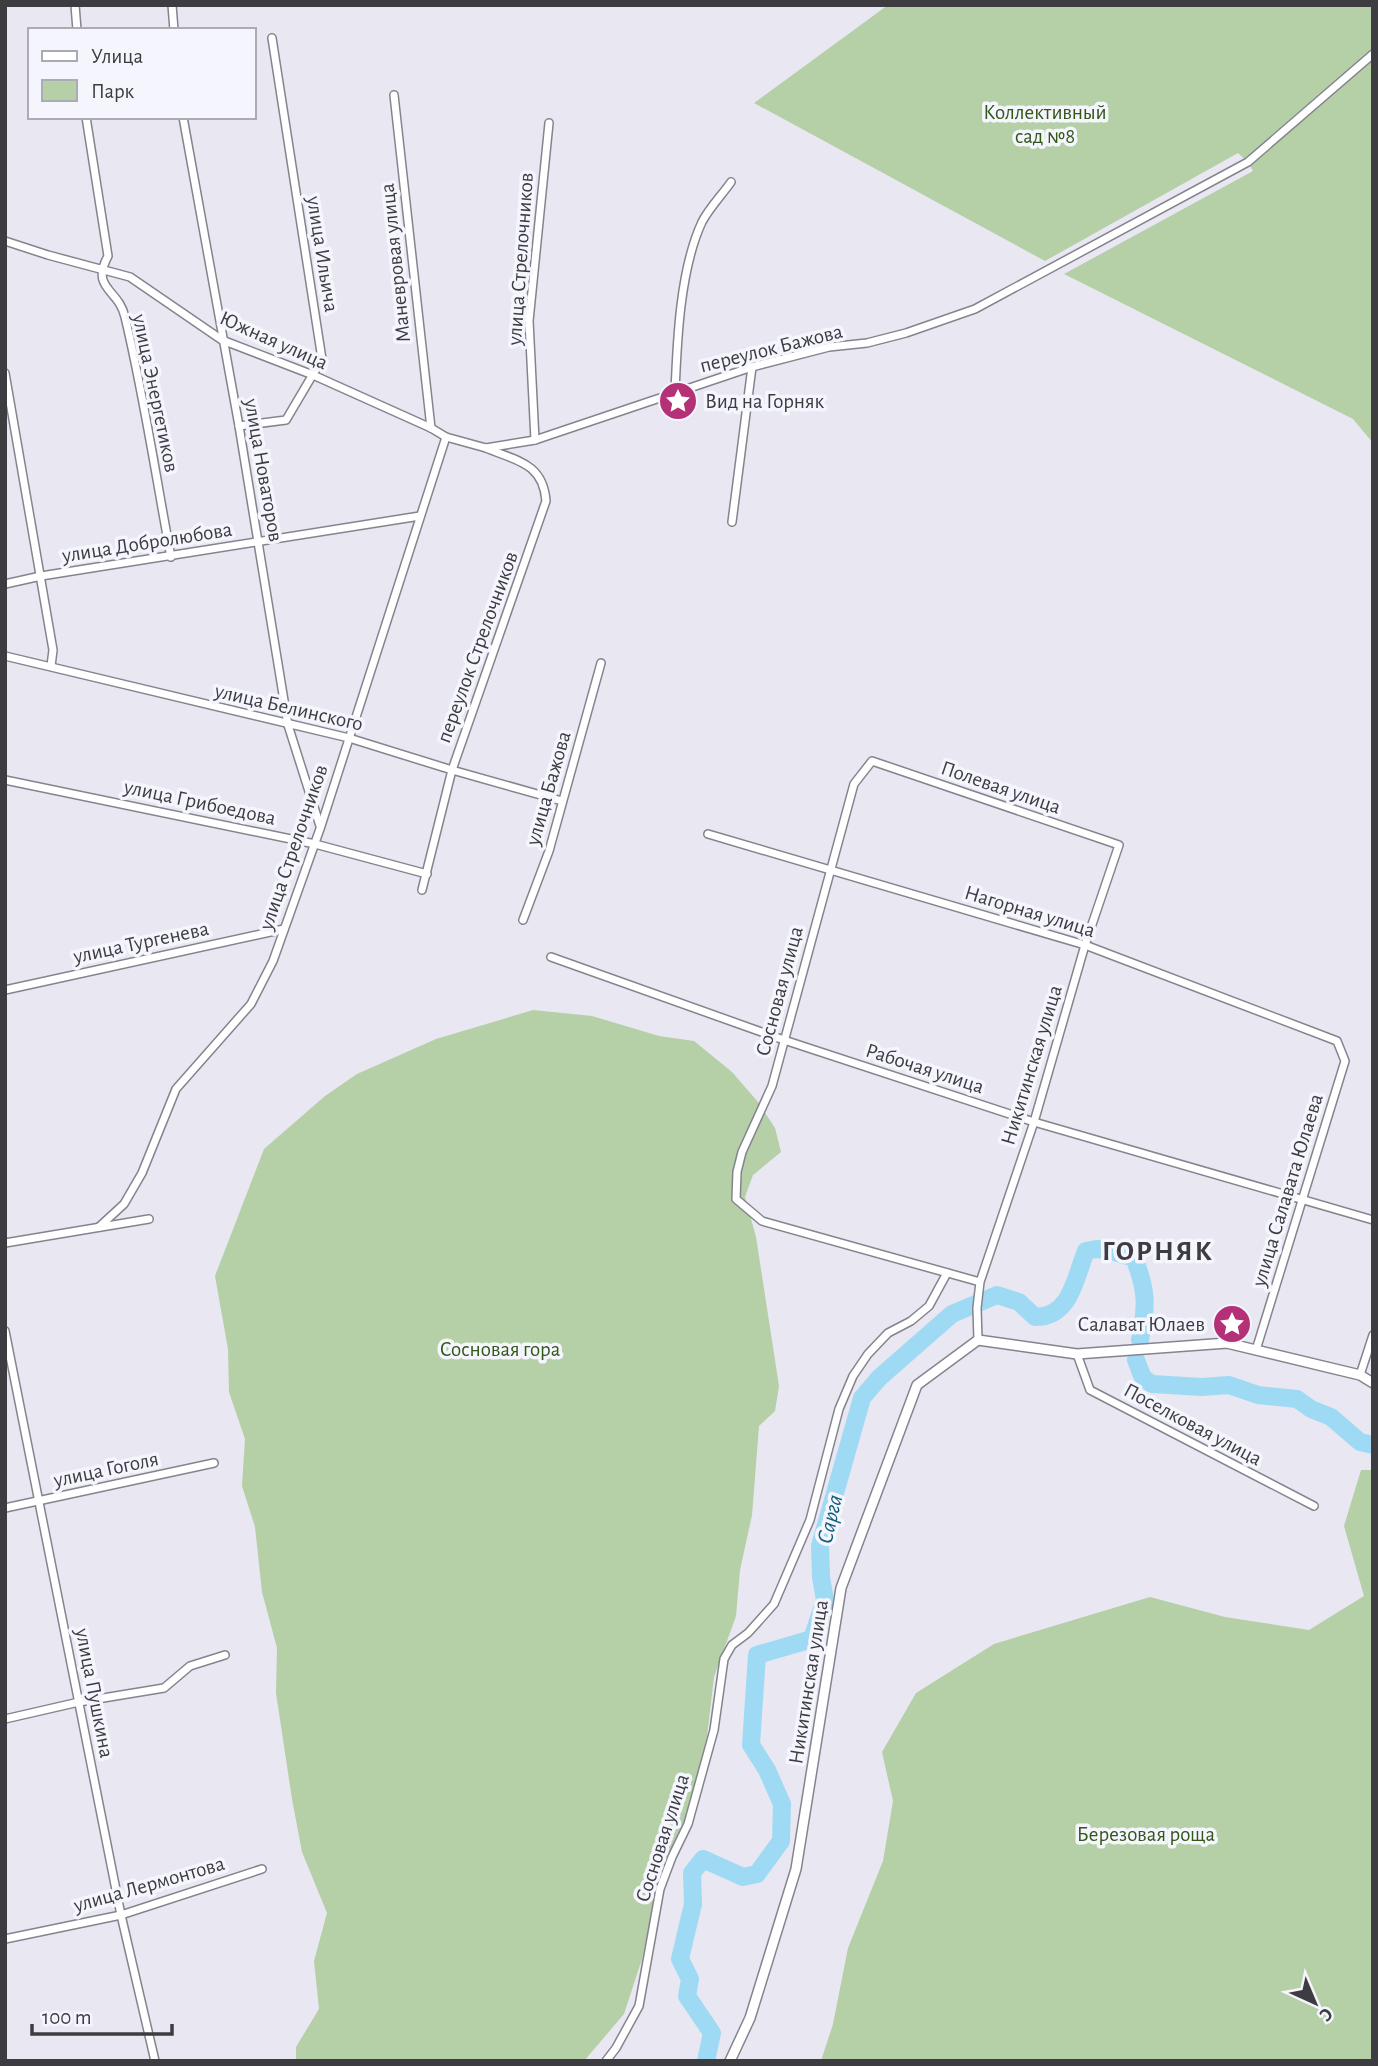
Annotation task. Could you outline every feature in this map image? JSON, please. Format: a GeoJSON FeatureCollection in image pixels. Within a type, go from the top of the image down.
{"type":"FeatureCollection","features":[{"type":"Feature","properties":{"kind":"street"},"geometry":{"type":"LineString","coordinates":[[75,5],[77,28]]}},
{"type":"Feature","properties":{"kind":"street"},"geometry":{"type":"LineString","coordinates":[[172,5],[174,28]]}},
{"type":"Feature","properties":{"kind":"street","name":"улица Ильича"},"geometry":{"type":"LineString","coordinates":[[239,426],[286,420],[322,359],[272,38]]}},
{"type":"Feature","properties":{"kind":"street","name":"переулок Бажова"},"geometry":{"type":"LineString","coordinates":[[731,182],[702,220],[691,259],[681,313],[675,393],[752,367],[829,347],[867,343],[975,309],[1056,268],[1248,162],[1373,54]]}},
{"type":"Feature","properties":{"kind":"street","name":"Маневровая улица"},"geometry":{"type":"LineString","coordinates":[[394,95],[431,428]]}},
{"type":"Feature","properties":{"kind":"street"},"geometry":{"type":"LineString","coordinates":[[86,119],[108,256],[101,269]]}},
{"type":"Feature","properties":{"kind":"street","name":"улица Новаторов"},"geometry":{"type":"LineString","coordinates":[[183,119],[259,541],[288,725],[321,826]]}},
{"type":"Feature","properties":{"kind":"street","name":"улица Стрелочников"},"geometry":{"type":"LineString","coordinates":[[535,440],[529,321],[549,123]]}},
{"type":"Feature","properties":{"kind":"street","name":"Южная улица"},"geometry":{"type":"LineString","coordinates":[[5,241],[130,277],[222,340],[313,375],[446,437],[486,448],[535,440],[675,393]]}},
{"type":"Feature","properties":{"kind":"street","name":"улица Энергетиков"},"geometry":{"type":"LineString","coordinates":[[101,269],[101,277],[124,313],[171,557]]}},
{"type":"Feature","properties":{"kind":"street"},"geometry":{"type":"LineString","coordinates":[[732,522],[752,367]]}},
{"type":"Feature","properties":{"kind":"street"},"geometry":{"type":"LineString","coordinates":[[5,373],[54,650],[51,666]]}},
{"type":"Feature","properties":{"kind":"street","name":"улица Стрелочников"},"geometry":{"type":"LineString","coordinates":[[99,1227],[124,1204],[142,1173],[176,1089],[251,1004],[273,961],[321,826],[446,437]]}},
{"type":"Feature","properties":{"kind":"street","name":"переулок Стрелочников"},"geometry":{"type":"LineString","coordinates":[[422,890],[452,770],[547,501],[545,485],[531,466],[486,448]]}},
{"type":"Feature","properties":{"kind":"street","name":"улица Добролюбова"},"geometry":{"type":"LineString","coordinates":[[5,584],[420,516]]}},
{"type":"Feature","properties":{"kind":"street","name":"улица Белинского"},"geometry":{"type":"LineString","coordinates":[[5,656],[349,738],[562,801]]}},
{"type":"Feature","properties":{"kind":"street","name":"улица Бажова"},"geometry":{"type":"LineString","coordinates":[[523,920],[549,851],[601,663]]}},
{"type":"Feature","properties":{"kind":"street","name":"Полевая улица"},"geometry":{"type":"LineString","coordinates":[[872,761],[1119,845]]}},
{"type":"Feature","properties":{"kind":"street","name":"Сосновая улица"},"geometry":{"type":"LineString","coordinates":[[872,761],[854,784],[772,1086],[742,1152],[737,1172],[736,1199],[762,1221],[947,1272]]}},
{"type":"Feature","properties":{"kind":"street","name":"улица Грибоедова"},"geometry":{"type":"LineString","coordinates":[[5,779],[315,844],[428,874]]}},
{"type":"Feature","properties":{"kind":"street","name":"Нагорная улица"},"geometry":{"type":"LineString","coordinates":[[708,834],[1085,945],[1337,1041]]}},
{"type":"Feature","properties":{"kind":"street","name":"Никитинская улица"},"geometry":{"type":"LineString","coordinates":[[730,2061],[750,2018],[796,1869],[841,1588],[916,1385],[978,1340],[977,1308],[980,1282],[1034,1122],[1085,945],[1119,845]]}},
{"type":"Feature","properties":{"kind":"street","name":"улица Тургенева"},"geometry":{"type":"LineString","coordinates":[[5,990],[284,929]]}},
{"type":"Feature","properties":{"kind":"street","name":"Рабочая улица"},"geometry":{"type":"LineString","coordinates":[[551,957],[784,1040],[1034,1122],[1373,1220]]}},
{"type":"Feature","properties":{"kind":"street","name":"улица Салавата Юлаева"},"geometry":{"type":"LineString","coordinates":[[1256,1350],[1345,1062],[1337,1041]]}},
{"type":"Feature","properties":{"kind":"street"},"geometry":{"type":"LineString","coordinates":[[5,1243],[149,1219]]}},
{"type":"Feature","properties":{"kind":"street"},"geometry":{"type":"LineString","coordinates":[[947,1272],[980,1282]]}},
{"type":"Feature","properties":{"kind":"street","name":"Никитинская улица"},"geometry":{"type":"LineString","coordinates":[[724,1659],[732,1645],[774,1604],[810,1520],[839,1409],[853,1376],[868,1354],[888,1334],[911,1321],[929,1306],[947,1272]]}},
{"type":"Feature","properties":{"kind":"street","name":"улица Пушкина"},"geometry":{"type":"LineString","coordinates":[[5,1331],[41,1501],[121,1915],[155,2061]]}},
{"type":"Feature","properties":{"kind":"street"},"geometry":{"type":"LineString","coordinates":[[1360,1375],[1373,1335]]}},
{"type":"Feature","properties":{"kind":"street"},"geometry":{"type":"LineString","coordinates":[[978,1340],[1077,1354],[1227,1343],[1360,1375],[1373,1383]]}},
{"type":"Feature","properties":{"kind":"street","name":"Поселковая улица"},"geometry":{"type":"LineString","coordinates":[[1077,1354],[1090,1390],[1314,1506]]}},
{"type":"Feature","properties":{"kind":"street","name":"улица Гоголя"},"geometry":{"type":"LineString","coordinates":[[5,1508],[214,1463]]}},
{"type":"Feature","properties":{"kind":"street"},"geometry":{"type":"LineString","coordinates":[[5,1719],[79,1702],[164,1688],[190,1666],[225,1656]]}},
{"type":"Feature","properties":{"kind":"street","name":"Сосновая улица"},"geometry":{"type":"LineString","coordinates":[[606,2061],[639,2006],[660,1889],[688,1824],[713,1730],[724,1659]]}},
{"type":"Feature","properties":{"kind":"street","name":"улица Лермонтова"},"geometry":{"type":"LineString","coordinates":[[5,1939],[121,1915],[261,1869]]}},
{"type":"Feature","properties":{"kind":"green space","name":"Коллективный сад №8"},"geometry":{"type":"Polygon","coordinates":[[[888,5],[1373,5],[1373,443],[1353,419],[1064,274],[1253,171],[1238,153],[1045,261],[754,103],[888,5]]]}},
{"type":"Feature","properties":{"kind":"green space","name":"Сосновая гора"},"geometry":{"type":"Polygon","coordinates":[[[533,1010],[592,1016],[659,1036],[694,1041],[732,1072],[758,1102],[775,1128],[781,1152],[753,1175],[745,1197],[756,1237],[779,1386],[775,1411],[759,1426],[752,1515],[740,1570],[736,1616],[714,1677],[707,1737],[685,1822],[660,1877],[642,1959],[624,2014],[584,2061],[296,2061],[296,2047],[319,2009],[314,1961],[327,1913],[302,1852],[292,1799],[276,1693],[277,1648],[262,1592],[255,1527],[242,1486],[245,1439],[229,1392],[228,1349],[215,1276],[264,1149],[325,1096],[357,1074],[436,1039],[533,1010]]]}},
{"type":"Feature","properties":{"kind":"green space","name":"Березовая роща"},"geometry":{"type":"Polygon","coordinates":[[[1361,1470],[1373,1470],[1373,2061],[821,2061],[833,2024],[848,1948],[883,1861],[893,1801],[882,1752],[916,1693],[994,1644],[1150,1597],[1225,1617],[1309,1630],[1364,1596],[1344,1526],[1361,1470]]]}},
{"type":"Feature","properties":{"kind":"waterway","name":"Сарга"},"geometry":{"type":"LineString","coordinates":[[706,2061],[712,2033],[687,1996],[690,1979],[680,1959],[693,1904],[692,1873],[703,1859],[743,1877],[757,1874],[781,1841],[782,1804],[767,1770],[751,1745],[757,1655],[812,1639],[825,1600],[820,1546],[862,1398],[879,1378],[952,1314],[997,1295],[1019,1302],[1035,1317],[1057,1310],[1075,1284],[1086,1251],[1108,1250],[1134,1258],[1144,1298],[1140,1340]]}},
{"type":"Feature","properties":{"kind":"waterway","name":"Сарга"},"geometry":{"type":"LineString","coordinates":[[1136,1360],[1143,1378],[1152,1384],[1202,1387],[1229,1385],[1258,1395],[1297,1399],[1311,1409],[1331,1417],[1360,1442],[1373,1445]]}},
{"type":"Feature","properties":{"kind":"place","name":"Вид на Горняк"},"geometry":{"type":"Point","coordinates":[678,401]}},
{"type":"Feature","properties":{"kind":"place","name":"Салават Юлаев"},"geometry":{"type":"Point","coordinates":[1232,1324]}},
{"type":"Feature","properties":{"kind":"district","name":"ГОРНЯК"},"geometry":{"type":"Point","coordinates":[1158,1250]}}]}
